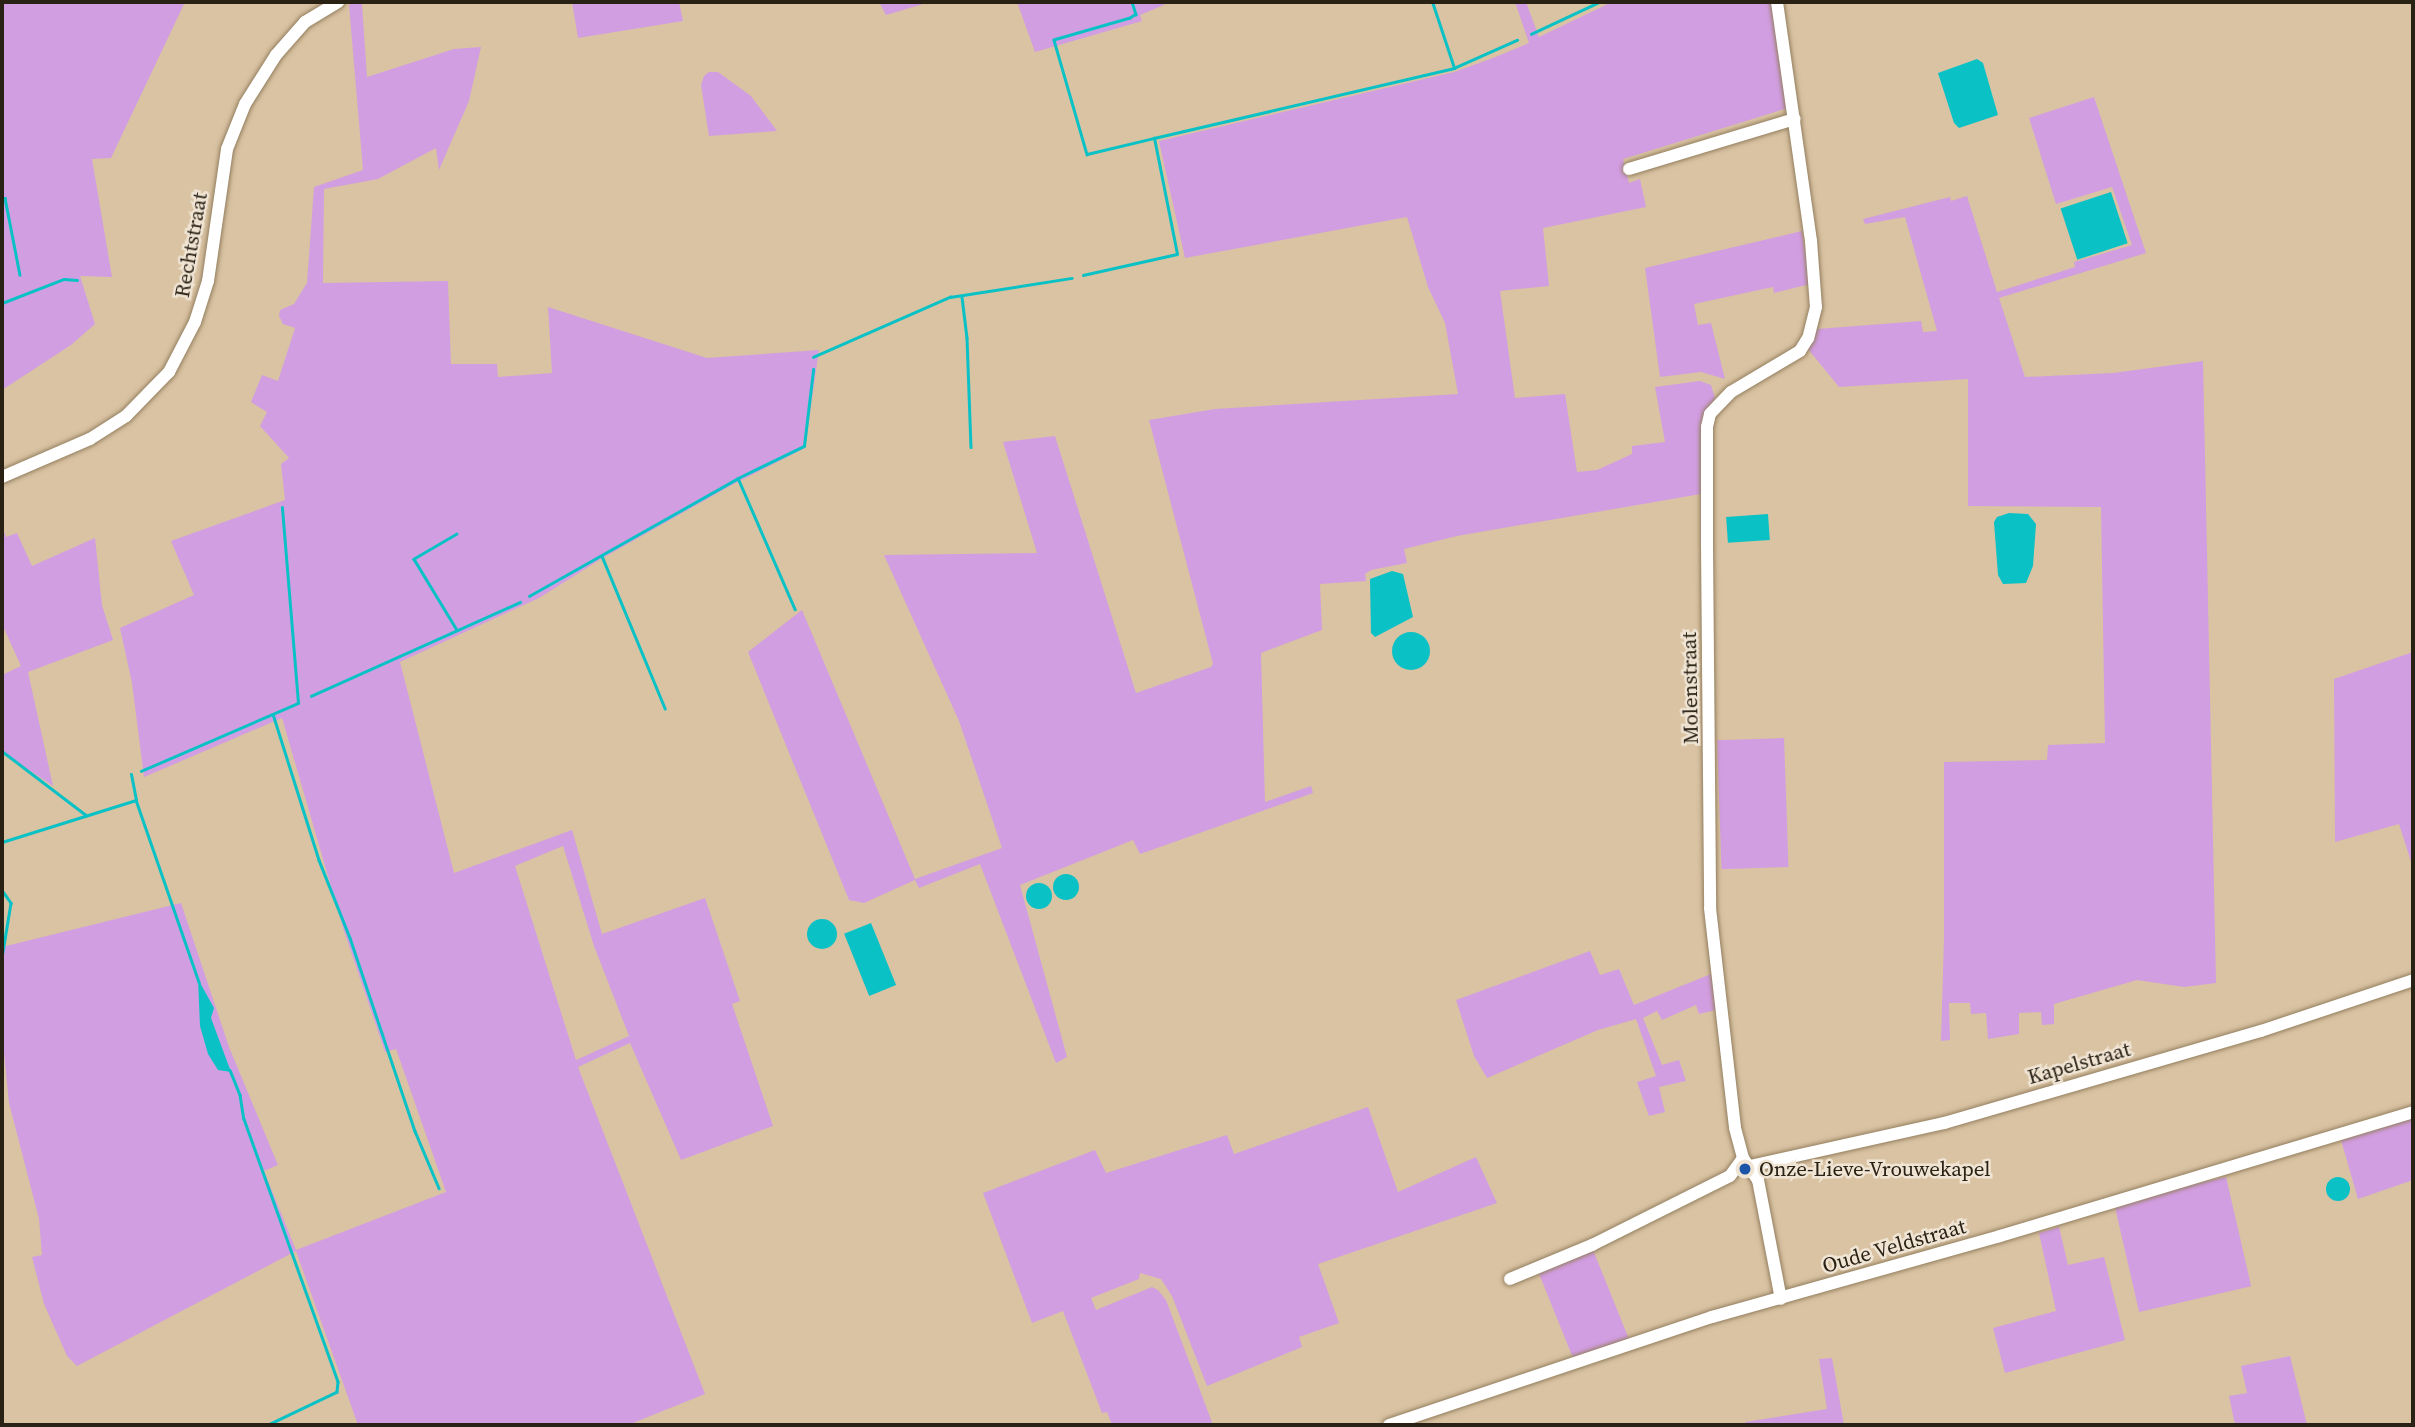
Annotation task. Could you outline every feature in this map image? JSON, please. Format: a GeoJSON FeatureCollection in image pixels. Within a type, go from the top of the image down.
{"type":"FeatureCollection","features":[{"type":"Feature","properties":{"kind":"street","name":"Rechtstraat"},"geometry":{"type":"LineString","coordinates":[[2,477],[90,439],[126,416],[169,372],[195,322],[208,281],[227,149],[245,104],[276,55],[305,22],[338,2]]}},
{"type":"Feature","properties":{"kind":"street","name":"Molenstraat"},"geometry":{"type":"LineString","coordinates":[[1777,2],[1795,119],[1816,292],[1811,330],[1800,351],[1717,403],[1710,414],[1707,427],[1710,908],[1735,1128],[1747,1162],[1758,1180],[1781,1299]]}},
{"type":"Feature","properties":{"kind":"street"},"geometry":{"type":"LineString","coordinates":[[1629,169],[1795,119]]}},
{"type":"Feature","properties":{"kind":"street","name":"Kapelstraat"},"geometry":{"type":"LineString","coordinates":[[1747,1162],[1944,1123],[2252,1034],[2413,981]]}},
{"type":"Feature","properties":{"kind":"street","name":"Oude Veldstraat"},"geometry":{"type":"LineString","coordinates":[[1389,1425],[1712,1317],[2413,1112]]}},
{"type":"Feature","properties":{"kind":"street"},"geometry":{"type":"LineString","coordinates":[[1510,1279],[1592,1245],[1730,1177],[1747,1162]]}},
{"type":"Feature","properties":{"kind":"shaded area"},"geometry":{"type":"Polygon","coordinates":[[[2,2],[185,2],[111,158],[92,159],[112,277],[80,276],[95,324],[71,345],[2,390],[2,2]]]}},
{"type":"Feature","properties":{"kind":"shaded area"},"geometry":{"type":"Polygon","coordinates":[[[355,2],[362,4],[367,77],[454,49],[481,47],[469,101],[439,170],[436,148],[378,179],[324,189],[323,283],[448,281],[451,364],[497,364],[498,377],[552,373],[548,307],[707,358],[819,350],[805,448],[730,486],[601,559],[539,598],[400,662],[454,873],[572,830],[602,934],[705,898],[740,1001],[732,1004],[773,1126],[681,1160],[630,1043],[578,1067],[705,1394],[628,1425],[358,1425],[296,1251],[77,1366],[67,1356],[44,1304],[32,1257],[42,1255],[39,1219],[9,1103],[2,1032],[2,947],[181,903],[229,1047],[278,1165],[264,1171],[296,1250],[446,1192],[396,1049],[385,1052],[344,931],[282,718],[144,777],[132,683],[120,628],[194,595],[171,541],[285,500],[281,464],[289,458],[260,426],[267,412],[251,402],[262,375],[278,381],[295,328],[283,324],[279,316],[280,310],[294,304],[307,283],[314,187],[363,170],[349,5],[355,2]],[[563,846],[515,866],[576,1060],[629,1036],[594,946],[563,846]]]}},
{"type":"Feature","properties":{"kind":"shaded area"},"geometry":{"type":"Polygon","coordinates":[[[572,2],[679,2],[683,21],[578,38],[572,2]]]}},
{"type":"Feature","properties":{"kind":"shaded area"},"geometry":{"type":"Polygon","coordinates":[[[879,2],[930,2],[886,15],[879,2]]]}},
{"type":"Feature","properties":{"kind":"shaded area"},"geometry":{"type":"Polygon","coordinates":[[[1017,2],[1163,2],[1164,5],[1140,15],[1142,21],[1035,52],[1017,2]]]}},
{"type":"Feature","properties":{"kind":"shaded area"},"geometry":{"type":"Polygon","coordinates":[[[1515,2],[1526,2],[1539,37],[1612,2],[1772,2],[1788,108],[1623,159],[1629,183],[1640,179],[1646,207],[1543,228],[1549,286],[1500,291],[1515,398],[1565,394],[1577,472],[1597,470],[1632,454],[1632,446],[1665,442],[1655,387],[1700,381],[1711,385],[1715,398],[1701,434],[1701,494],[1457,536],[1404,549],[1407,563],[1371,570],[1365,574],[1366,581],[1320,584],[1322,630],[1261,653],[1265,802],[1311,786],[1313,793],[1140,854],[1133,840],[1020,885],[1067,1057],[1056,1063],[980,864],[919,888],[915,880],[864,903],[849,900],[748,652],[802,610],[915,879],[1002,848],[959,721],[884,555],[1037,553],[1003,442],[1055,436],[1136,693],[1211,667],[1213,664],[1149,420],[1215,409],[1458,394],[1445,323],[1428,287],[1407,217],[1185,258],[1159,141],[1454,72],[1493,58],[1529,43],[1515,2]]]}},
{"type":"Feature","properties":{"kind":"shaded area"},"geometry":{"type":"Polygon","coordinates":[[[709,72],[718,72],[751,96],[777,131],[709,136],[701,85],[704,76],[709,72]]]}},
{"type":"Feature","properties":{"kind":"shaded area"},"geometry":{"type":"Polygon","coordinates":[[[2094,97],[2146,253],[1999,298],[2025,377],[2113,373],[2203,361],[2216,983],[2184,987],[2137,980],[2054,1004],[2054,1024],[2042,1025],[2041,1012],[2019,1013],[2019,1034],[1988,1039],[1986,1013],[1971,1014],[1970,1003],[1949,1003],[1950,1040],[1941,1041],[1944,762],[2047,760],[2048,745],[2105,743],[2101,507],[1968,506],[1968,379],[1839,387],[1808,349],[1817,329],[1921,321],[1923,332],[1937,331],[1905,217],[1865,224],[1863,219],[1950,197],[1951,201],[1967,196],[1997,292],[2075,267],[2074,262],[2132,245],[2112,187],[2056,204],[2029,118],[2094,97]]]}},
{"type":"Feature","properties":{"kind":"shaded area"},"geometry":{"type":"Polygon","coordinates":[[[1802,231],[1810,284],[1774,293],[1773,287],[1694,304],[1698,325],[1711,323],[1725,379],[1701,372],[1660,377],[1645,268],[1802,231]]]}},
{"type":"Feature","properties":{"kind":"shaded area"},"geometry":{"type":"Polygon","coordinates":[[[2,526],[6,537],[17,533],[32,566],[95,538],[102,605],[113,640],[28,672],[53,786],[2,752],[2,675],[21,666],[2,624],[2,526]]]}},
{"type":"Feature","properties":{"kind":"shaded area"},"geometry":{"type":"Polygon","coordinates":[[[2413,652],[2413,868],[2399,824],[2335,842],[2334,679],[2413,652]]]}},
{"type":"Feature","properties":{"kind":"shaded area"},"geometry":{"type":"Polygon","coordinates":[[[1784,738],[1789,867],[1722,869],[1717,740],[1784,738]]]}},
{"type":"Feature","properties":{"kind":"shaded area"},"geometry":{"type":"Polygon","coordinates":[[[1590,951],[1600,975],[1619,969],[1634,1005],[1711,974],[1716,1010],[1699,1014],[1696,1005],[1662,1020],[1657,1011],[1643,1018],[1662,1065],[1679,1060],[1686,1081],[1659,1087],[1665,1112],[1649,1116],[1637,1082],[1656,1076],[1636,1019],[1598,1030],[1487,1078],[1474,1056],[1456,1000],[1590,951]]]}},
{"type":"Feature","properties":{"kind":"shaded area"},"geometry":{"type":"Polygon","coordinates":[[[1368,1107],[1398,1192],[1476,1157],[1497,1203],[1318,1264],[1339,1323],[1299,1337],[1302,1347],[1207,1386],[1172,1296],[1161,1279],[1140,1273],[1139,1279],[1091,1298],[1096,1310],[1152,1287],[1158,1290],[1166,1300],[1213,1425],[1112,1425],[1107,1412],[1102,1413],[1063,1311],[1032,1323],[983,1193],[1095,1150],[1106,1173],[1227,1135],[1234,1154],[1368,1107]]]}},
{"type":"Feature","properties":{"kind":"shaded area"},"geometry":{"type":"Polygon","coordinates":[[[2413,1118],[2413,1180],[2358,1199],[2341,1140],[2413,1118]]]}},
{"type":"Feature","properties":{"kind":"shaded area"},"geometry":{"type":"Polygon","coordinates":[[[2226,1177],[2251,1286],[2139,1312],[2114,1203],[2226,1177]]]}},
{"type":"Feature","properties":{"kind":"shaded area"},"geometry":{"type":"Polygon","coordinates":[[[2059,1227],[2068,1265],[2104,1257],[2125,1340],[2005,1373],[1993,1328],[2056,1311],[2039,1233],[2059,1227]]]}},
{"type":"Feature","properties":{"kind":"shaded area"},"geometry":{"type":"Polygon","coordinates":[[[1593,1250],[1629,1340],[1575,1362],[1538,1272],[1593,1250]]]}},
{"type":"Feature","properties":{"kind":"shaded area"},"geometry":{"type":"Polygon","coordinates":[[[2290,1356],[2307,1425],[2235,1425],[2229,1396],[2247,1393],[2241,1366],[2290,1356]]]}},
{"type":"Feature","properties":{"kind":"shaded area"},"geometry":{"type":"Polygon","coordinates":[[[1832,1358],[1844,1425],[1745,1425],[1745,1422],[1827,1409],[1819,1359],[1832,1358]]]}},
{"type":"Feature","properties":{"kind":"water"},"geometry":{"type":"Polygon","coordinates":[[[1977,59],[1983,63],[1998,115],[1959,128],[1954,123],[1938,73],[1977,59]]]}},
{"type":"Feature","properties":{"kind":"water"},"geometry":{"type":"Polygon","coordinates":[[[2111,192],[2128,243],[2077,260],[2061,208],[2111,192]]]}},
{"type":"Feature","properties":{"kind":"water"},"geometry":{"type":"Polygon","coordinates":[[[2009,513],[2028,514],[2036,524],[2033,566],[2026,583],[2003,584],[1998,575],[1994,522],[1997,517],[2009,513]]]}},
{"type":"Feature","properties":{"kind":"water"},"geometry":{"type":"Polygon","coordinates":[[[1768,514],[1770,540],[1728,543],[1726,517],[1768,514]]]}},
{"type":"Feature","properties":{"kind":"water"},"geometry":{"type":"Polygon","coordinates":[[[1392,571],[1403,574],[1413,617],[1375,637],[1371,633],[1370,579],[1392,571]]]}},
{"type":"Feature","properties":{"kind":"water"},"geometry":{"type":"Polygon","coordinates":[[[1411,632],[1425,637],[1430,651],[1425,665],[1411,670],[1397,665],[1392,651],[1397,637],[1411,632]]]}},
{"type":"Feature","properties":{"kind":"water"},"geometry":{"type":"Polygon","coordinates":[[[1066,874],[1075,878],[1079,887],[1075,896],[1066,900],[1057,896],[1053,887],[1057,878],[1066,874]]]}},
{"type":"Feature","properties":{"kind":"water"},"geometry":{"type":"Polygon","coordinates":[[[1039,883],[1048,887],[1052,896],[1048,905],[1039,909],[1030,905],[1026,896],[1030,887],[1039,883]]]}},
{"type":"Feature","properties":{"kind":"water"},"geometry":{"type":"Polygon","coordinates":[[[822,919],[833,923],[837,934],[833,945],[822,949],[811,945],[807,934],[811,923],[822,919]]]}},
{"type":"Feature","properties":{"kind":"water"},"geometry":{"type":"Polygon","coordinates":[[[871,923],[896,985],[869,996],[844,934],[871,923]]]}},
{"type":"Feature","properties":{"kind":"water"},"geometry":{"type":"Polygon","coordinates":[[[198,979],[214,1008],[211,1018],[231,1072],[218,1070],[208,1054],[200,1026],[198,979]]]}},
{"type":"Feature","properties":{"kind":"water"},"geometry":{"type":"Polygon","coordinates":[[[2338,1177],[2347,1180],[2350,1189],[2347,1198],[2338,1201],[2329,1198],[2326,1189],[2329,1180],[2338,1177]]]}},
{"type":"Feature","properties":{"kind":"waterway"},"geometry":{"type":"LineString","coordinates":[[1132,2],[1136,14],[1130,18],[1054,40],[1087,154],[1154,138]]}},
{"type":"Feature","properties":{"kind":"waterway"},"geometry":{"type":"LineString","coordinates":[[1083,275],[1177,254],[1154,138],[1454,68],[1432,2]]}},
{"type":"Feature","properties":{"kind":"waterway"},"geometry":{"type":"LineString","coordinates":[[1531,34],[1599,2]]}},
{"type":"Feature","properties":{"kind":"waterway"},"geometry":{"type":"LineString","coordinates":[[1454,68],[1517,40]]}},
{"type":"Feature","properties":{"kind":"waterway"},"geometry":{"type":"LineString","coordinates":[[2,199],[5,198],[20,275]]}},
{"type":"Feature","properties":{"kind":"waterway"},"geometry":{"type":"LineString","coordinates":[[813,357],[950,297],[1072,278]]}},
{"type":"Feature","properties":{"kind":"waterway"},"geometry":{"type":"LineString","coordinates":[[2,303],[64,279],[77,280]]}},
{"type":"Feature","properties":{"kind":"waterway"},"geometry":{"type":"LineString","coordinates":[[962,297],[967,338],[971,447]]}},
{"type":"Feature","properties":{"kind":"waterway"},"geometry":{"type":"LineString","coordinates":[[529,596],[738,478],[804,446],[813,370]]}},
{"type":"Feature","properties":{"kind":"waterway"},"geometry":{"type":"LineString","coordinates":[[738,478],[795,609]]}},
{"type":"Feature","properties":{"kind":"waterway"},"geometry":{"type":"LineString","coordinates":[[141,771],[298,703],[282,508]]}},
{"type":"Feature","properties":{"kind":"waterway"},"geometry":{"type":"LineString","coordinates":[[457,534],[414,559],[457,630]]}},
{"type":"Feature","properties":{"kind":"waterway"},"geometry":{"type":"LineString","coordinates":[[602,556],[665,708]]}},
{"type":"Feature","properties":{"kind":"waterway"},"geometry":{"type":"LineString","coordinates":[[311,696],[520,602]]}},
{"type":"Feature","properties":{"kind":"waterway"},"geometry":{"type":"LineString","coordinates":[[273,714],[319,860],[350,938],[415,1131],[439,1188]]}},
{"type":"Feature","properties":{"kind":"waterway"},"geometry":{"type":"LineString","coordinates":[[2,751],[86,815]]}},
{"type":"Feature","properties":{"kind":"waterway"},"geometry":{"type":"LineString","coordinates":[[2,842],[136,800],[131,774]]}},
{"type":"Feature","properties":{"kind":"waterway"},"geometry":{"type":"LineString","coordinates":[[136,800],[199,982]]}},
{"type":"Feature","properties":{"kind":"waterway"},"geometry":{"type":"LineString","coordinates":[[2,890],[11,903],[2,958]]}},
{"type":"Feature","properties":{"kind":"waterway"},"geometry":{"type":"LineString","coordinates":[[230,1070],[240,1095],[244,1119],[338,1382],[337,1392],[268,1425]]}},
{"type":"Feature","properties":{"kind":"place","name":"Onze-Lieve-Vrouwekapel"},"geometry":{"type":"Point","coordinates":[1745,1169]}}]}
